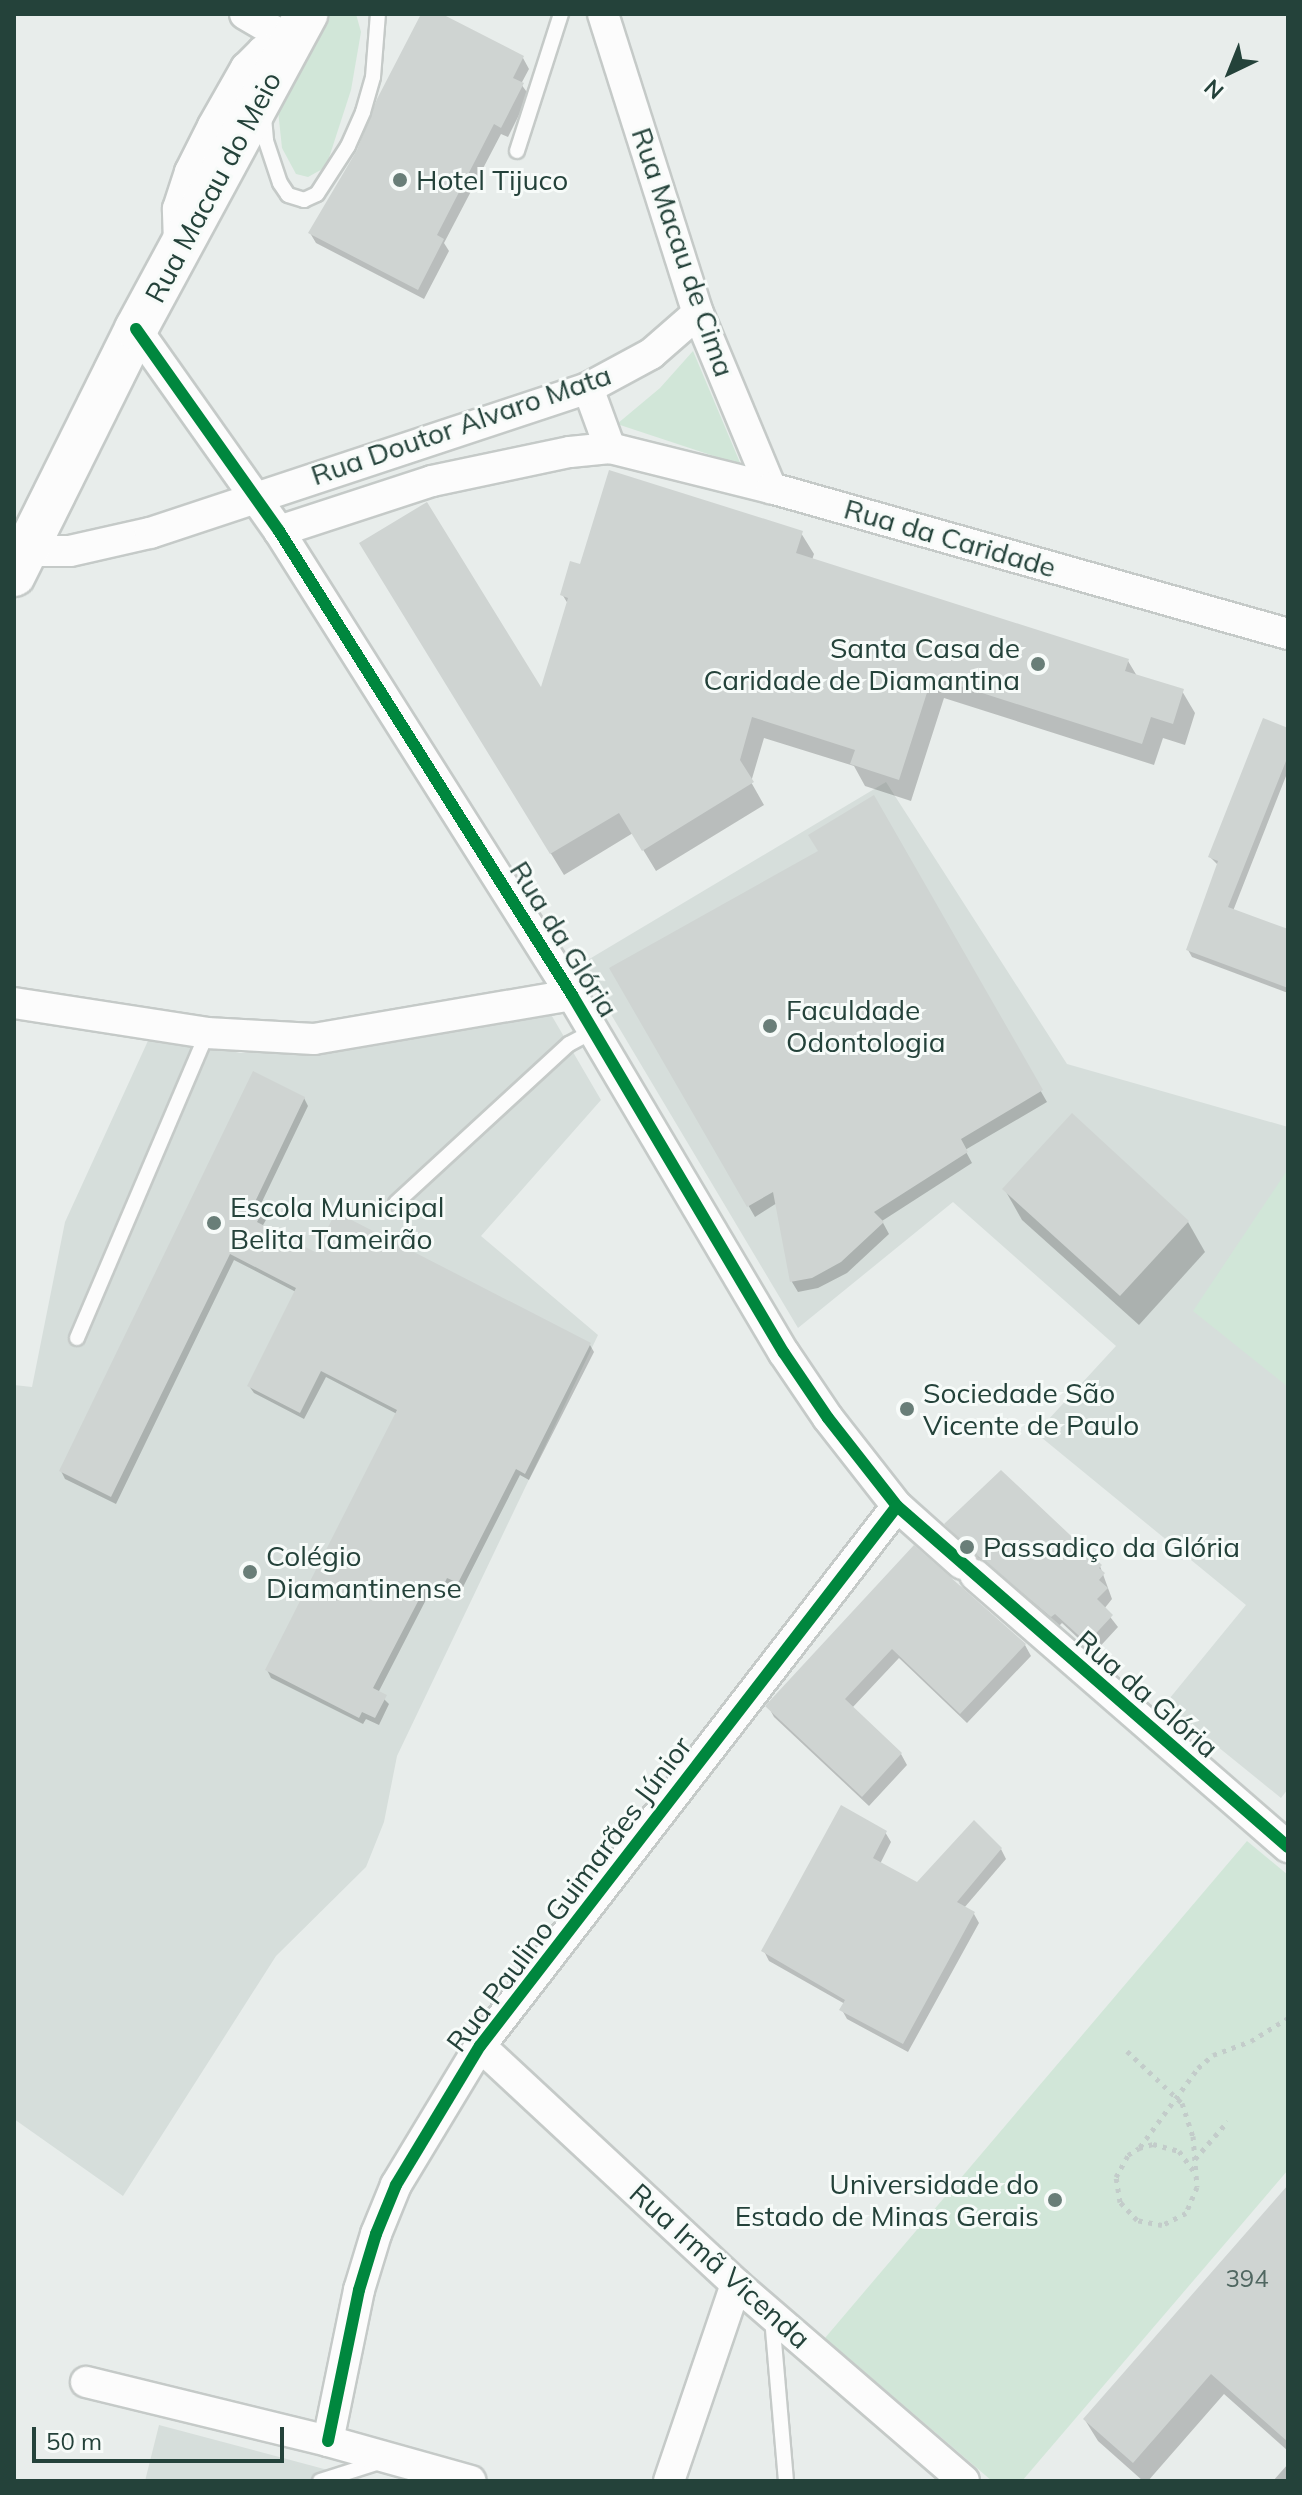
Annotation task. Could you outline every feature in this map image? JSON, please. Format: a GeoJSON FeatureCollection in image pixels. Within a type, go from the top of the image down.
{"type":"FeatureCollection","features":[{"type":"Feature","properties":{"kind":"main road","name":"Rua Macau do Meio"},"geometry":{"type":"LineString","coordinates":[[18,558],[136,329],[294,36]]}},
{"type":"Feature","properties":{"kind":"street"},"geometry":{"type":"LineString","coordinates":[[245,14],[294,36]]}},
{"type":"Feature","properties":{"kind":"street","name":"Rua Macau de Cima"},"geometry":{"type":"LineString","coordinates":[[603,14],[698,313],[771,488]]}},
{"type":"Feature","properties":{"kind":"street"},"geometry":{"type":"LineString","coordinates":[[179,251],[178,209],[190,172],[213,126],[246,68],[263,51],[294,36]]}},
{"type":"Feature","properties":{"kind":"street","name":"Rua Doutor Alvaro Mata"},"geometry":{"type":"LineString","coordinates":[[18,558],[70,551],[150,533],[588,388],[651,354],[698,313]]}},
{"type":"Feature","properties":{"kind":"street","name":"Rua da Glória"},"geometry":{"type":"LineString","coordinates":[[136,329],[279,531],[572,995],[784,1353],[828,1418],[897,1506],[1288,1847]]}},
{"type":"Feature","properties":{"kind":"street"},"geometry":{"type":"LineString","coordinates":[[588,388],[610,448]]}},
{"type":"Feature","properties":{"kind":"street","name":"Rua da Caridade"},"geometry":{"type":"LineString","coordinates":[[279,531],[432,481],[570,452],[610,448],[771,488],[1288,634]]}},
{"type":"Feature","properties":{"kind":"street"},"geometry":{"type":"LineString","coordinates":[[14,1003],[207,1033],[314,1039],[572,995]]}},
{"type":"Feature","properties":{"kind":"street","name":"Rua Paulino Guimarães Júnior"},"geometry":{"type":"LineString","coordinates":[[328,2441],[359,2290],[376,2234],[396,2185],[480,2046],[897,1506]]}},
{"type":"Feature","properties":{"kind":"street","name":"Rua Irmã Vicenda"},"geometry":{"type":"LineString","coordinates":[[480,2046],[736,2284],[964,2481]]}},
{"type":"Feature","properties":{"kind":"street"},"geometry":{"type":"LineString","coordinates":[[669,2481],[736,2284]]}},
{"type":"Feature","properties":{"kind":"street"},"geometry":{"type":"LineString","coordinates":[[86,2382],[328,2441],[471,2481]]}},
{"type":"Feature","properties":{"kind":"lane"},"geometry":{"type":"LineString","coordinates":[[261,96],[266,141],[280,183],[288,195],[304,200],[317,194],[342,158],[363,112],[373,77],[378,14]]}},
{"type":"Feature","properties":{"kind":"lane"},"geometry":{"type":"LineString","coordinates":[[517,151],[561,14]]}},
{"type":"Feature","properties":{"kind":"lane"},"geometry":{"type":"LineString","coordinates":[[396,1203],[569,1044],[593,1031]]}},
{"type":"Feature","properties":{"kind":"lane"},"geometry":{"type":"LineString","coordinates":[[77,1338],[207,1033]]}},
{"type":"Feature","properties":{"kind":"lane"},"geometry":{"type":"LineString","coordinates":[[771,2314],[786,2481]]}},
{"type":"Feature","properties":{"kind":"lane"},"geometry":{"type":"LineString","coordinates":[[320,2481],[391,2459]]}},
{"type":"Feature","properties":{"kind":"path"},"geometry":{"type":"LineString","coordinates":[[1127,2051],[1177,2097],[1182,2103],[1193,2136],[1194,2201],[1186,2213],[1162,2225],[1137,2220],[1127,2212],[1116,2190],[1121,2165],[1139,2148],[1177,2097],[1198,2068],[1213,2055],[1251,2041],[1288,2018]]}},
{"type":"Feature","properties":{"kind":"path"},"geometry":{"type":"LineString","coordinates":[[1195,2160],[1228,2121]]}},
{"type":"Feature","properties":{"kind":"path"},"geometry":{"type":"LineString","coordinates":[[1139,2148],[1153,2144],[1179,2151],[1195,2173]]}},
{"type":"Feature","properties":{"kind":"shaded area"},"geometry":{"type":"Polygon","coordinates":[[[886,782],[1067,1064],[1288,1127],[1288,1789],[1281,1798],[1165,1704],[1246,1605],[1036,1433],[1116,1346],[953,1202],[798,1328],[581,964],[886,782]]]}},
{"type":"Feature","properties":{"kind":"shaded area","name":"Colégio Diamantinense"},"geometry":{"type":"Polygon","coordinates":[[[549,1011],[601,1100],[481,1236],[598,1335],[397,1756],[384,1822],[366,1867],[276,1956],[123,2196],[14,2119],[14,1385],[32,1387],[65,1222],[152,1032],[240,1053],[322,1052],[549,1011]]]}},
{"type":"Feature","properties":{"kind":"shaded area"},"geometry":{"type":"Polygon","coordinates":[[[159,2425],[369,2481],[145,2481],[159,2425]]]}},
{"type":"Feature","properties":{"kind":"green space"},"geometry":{"type":"Polygon","coordinates":[[[323,14],[356,14],[361,32],[351,90],[326,167],[308,177],[296,174],[282,148],[277,101],[323,14]]]}},
{"type":"Feature","properties":{"kind":"green space"},"geometry":{"type":"Polygon","coordinates":[[[693,351],[741,465],[617,424],[660,388],[693,351]]]}},
{"type":"Feature","properties":{"kind":"green space"},"geometry":{"type":"Polygon","coordinates":[[[1288,1169],[1288,1387],[1193,1311],[1288,1169]]]}},
{"type":"Feature","properties":{"kind":"green space"},"geometry":{"type":"Polygon","coordinates":[[[1247,1841],[1288,1875],[1288,2170],[1022,2481],[992,2481],[825,2338],[1247,1841]]]}},
{"type":"Feature","properties":{"kind":"building","name":"Hotel Tijuco"},"geometry":{"type":"Polygon","coordinates":[[[421,14],[442,14],[524,56],[513,78],[524,83],[501,128],[494,124],[437,235],[444,239],[418,290],[308,233],[357,150],[377,99],[421,14]]]}},
{"type":"Feature","properties":{"kind":"building","name":"Santa Casa de Caridade de Diamantina"},"geometry":{"type":"Polygon","coordinates":[[[609,470],[803,531],[796,553],[1129,659],[1125,671],[1184,689],[1173,724],[1151,717],[1142,744],[932,677],[899,780],[850,764],[855,750],[752,717],[740,760],[754,782],[642,851],[619,813],[550,854],[359,543],[427,502],[541,687],[568,598],[560,595],[570,561],[580,564],[609,470]]]}},
{"type":"Feature","properties":{"kind":"building"},"geometry":{"type":"Polygon","coordinates":[[[1263,718],[1288,728],[1288,756],[1228,907],[1288,929],[1288,988],[1186,950],[1218,861],[1208,857],[1263,718]]]}},
{"type":"Feature","properties":{"kind":"building","name":"Faculdade Odontologia"},"geometry":{"type":"Polygon","coordinates":[[[874,795],[1043,1090],[961,1139],[968,1152],[874,1212],[884,1222],[841,1262],[812,1278],[790,1282],[773,1192],[747,1207],[609,968],[818,851],[808,835],[874,795]]]}},
{"type":"Feature","properties":{"kind":"building"},"geometry":{"type":"Polygon","coordinates":[[[253,1071],[305,1097],[254,1204],[264,1209],[257,1222],[315,1252],[336,1212],[591,1343],[525,1474],[516,1469],[458,1583],[447,1578],[440,1593],[426,1586],[373,1688],[387,1695],[375,1718],[362,1712],[359,1718],[265,1670],[397,1410],[321,1371],[300,1413],[247,1386],[296,1288],[230,1254],[111,1497],[59,1471],[253,1071]]]}},
{"type":"Feature","properties":{"kind":"building"},"geometry":{"type":"Polygon","coordinates":[[[1072,1113],[1189,1221],[1120,1296],[1002,1189],[1072,1113]]]}},
{"type":"Feature","properties":{"kind":"building"},"geometry":{"type":"Polygon","coordinates":[[[1001,1470],[1102,1565],[1099,1568],[1105,1573],[1099,1580],[1108,1588],[1097,1599],[1113,1615],[1087,1643],[1055,1614],[1051,1617],[944,1524],[1001,1470]]]}},
{"type":"Feature","properties":{"kind":"building"},"geometry":{"type":"Polygon","coordinates":[[[914,1545],[1026,1644],[960,1714],[892,1649],[845,1699],[902,1753],[862,1797],[765,1706],[914,1545]]]}},
{"type":"Feature","properties":{"kind":"building"},"geometry":{"type":"Polygon","coordinates":[[[841,1805],[887,1831],[873,1858],[917,1882],[974,1820],[1002,1848],[957,1902],[975,1912],[903,2044],[839,2010],[845,2000],[761,1951],[841,1805]]]}},
{"type":"Feature","properties":{"kind":"building"},"geometry":{"type":"Polygon","coordinates":[[[1288,2185],[1288,2442],[1211,2374],[1133,2463],[1083,2419],[1288,2185]]]}},
{"type":"Feature","properties":{"kind":"cycle path"},"geometry":{"type":"LineString","coordinates":[[136,329],[279,531],[572,995],[784,1353],[828,1418],[897,1506],[1288,1847]]}},
{"type":"Feature","properties":{"kind":"cycle path"},"geometry":{"type":"LineString","coordinates":[[328,2441],[359,2290],[376,2234],[396,2185],[480,2046],[897,1506]]}},
{"type":"Feature","properties":{"kind":"place","name":"Hotel Tijuco"},"geometry":{"type":"Point","coordinates":[400,180]}},
{"type":"Feature","properties":{"kind":"place","name":"Santa Casa de Caridade de Diamantina"},"geometry":{"type":"Point","coordinates":[1038,664]}},
{"type":"Feature","properties":{"kind":"place","name":"Faculdade Odontologia"},"geometry":{"type":"Point","coordinates":[770,1026]}},
{"type":"Feature","properties":{"kind":"place","name":"Escola Municipal Belita Tameirão"},"geometry":{"type":"Point","coordinates":[214,1223]}},
{"type":"Feature","properties":{"kind":"place","name":"Sociedade São Vicente de Paulo"},"geometry":{"type":"Point","coordinates":[907,1409]}},
{"type":"Feature","properties":{"kind":"place","name":"Passadiço da Glória"},"geometry":{"type":"Point","coordinates":[967,1547]}},
{"type":"Feature","properties":{"kind":"place","name":"Colégio Diamantinense"},"geometry":{"type":"Point","coordinates":[250,1572]}},
{"type":"Feature","properties":{"kind":"place","name":"Universidade do Estado de Minas Gerais"},"geometry":{"type":"Point","coordinates":[1055,2200]}}]}
